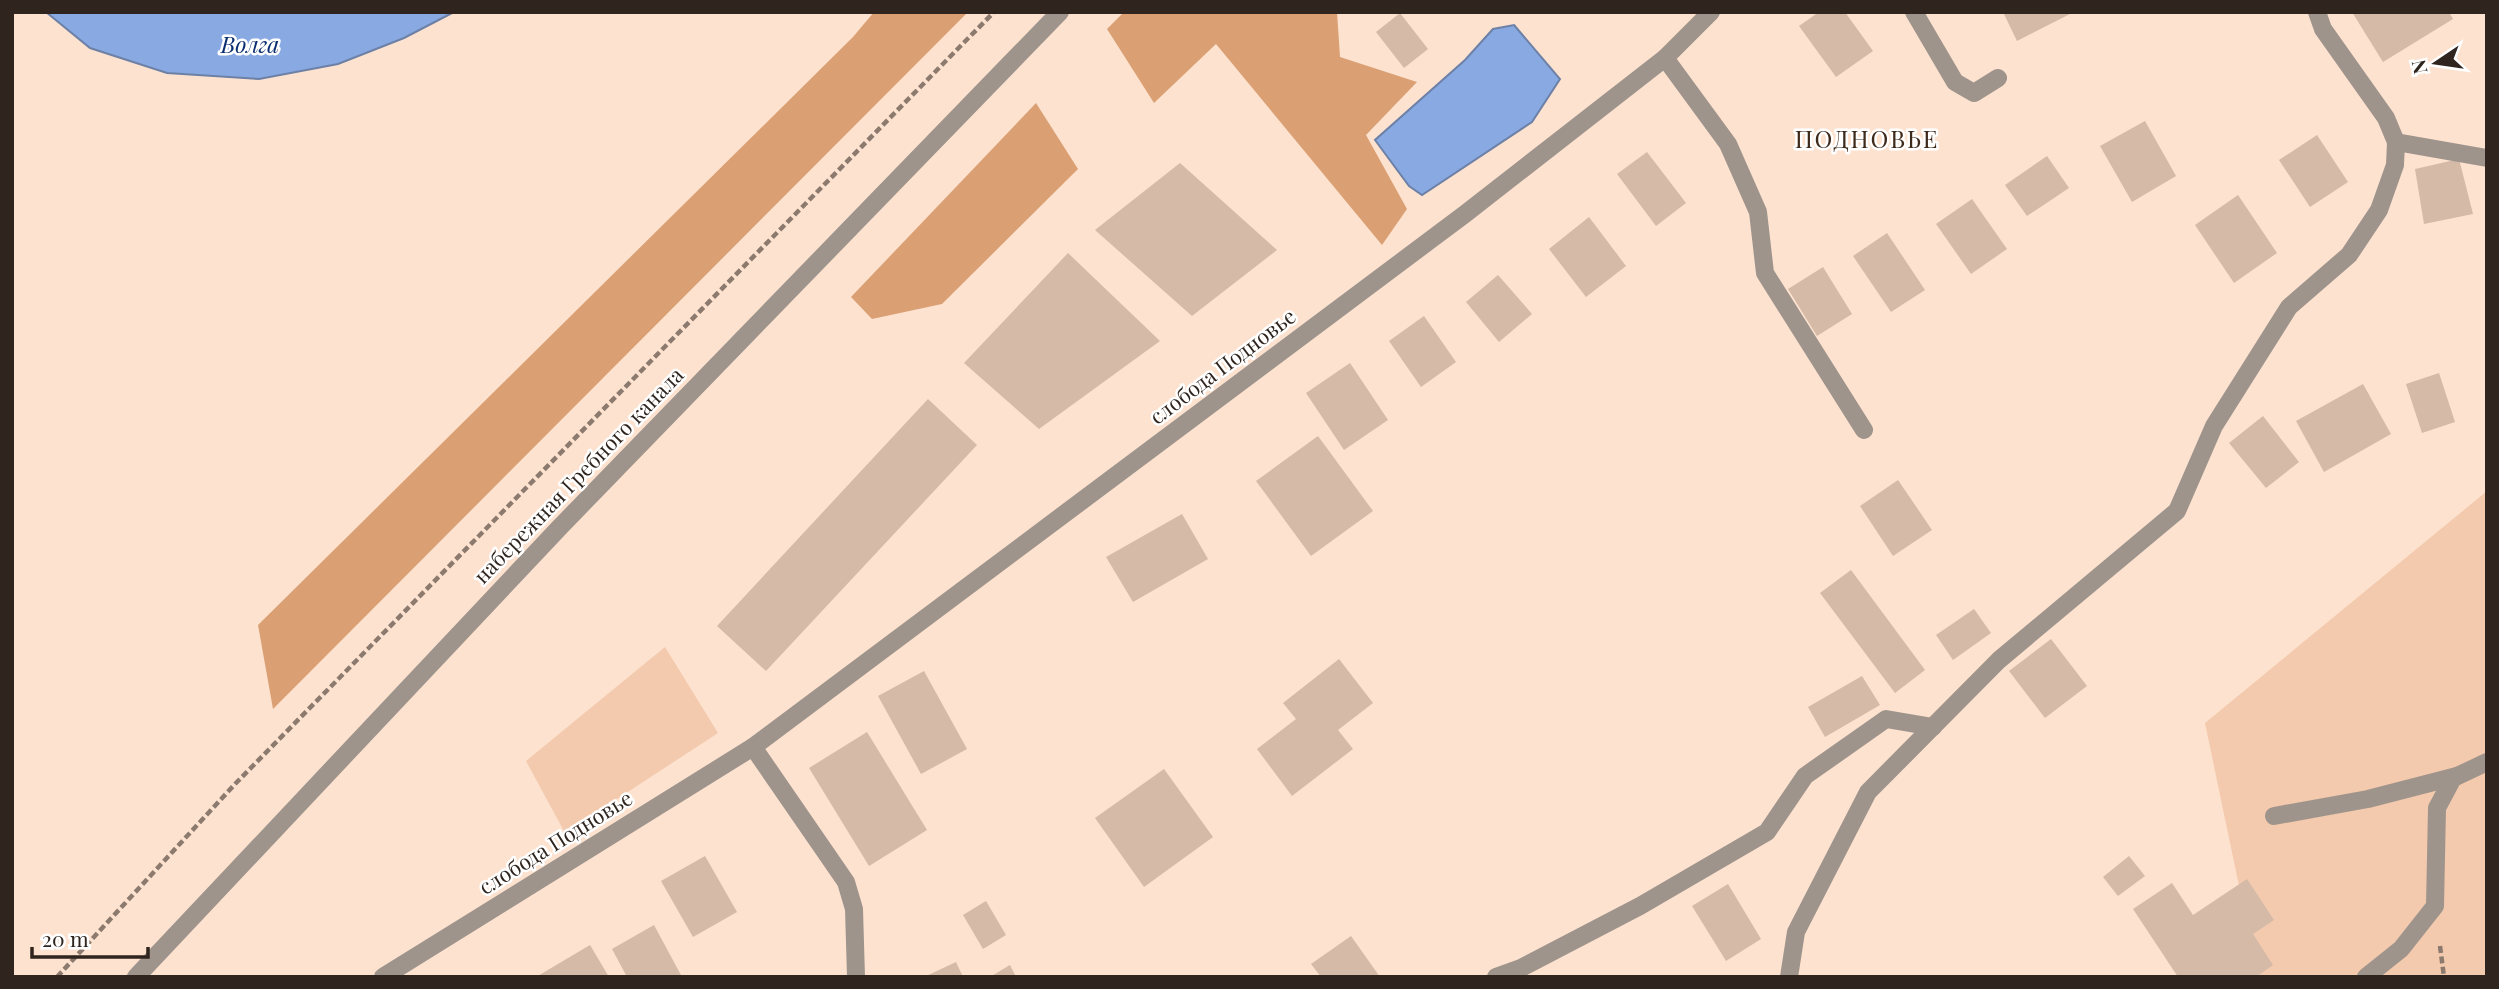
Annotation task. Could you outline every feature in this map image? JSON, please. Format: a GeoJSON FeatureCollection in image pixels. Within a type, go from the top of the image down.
{"type":"FeatureCollection","features":[{"type":"Feature","properties":{"kind":"street","name":"набережная Гребного канала"},"geometry":{"type":"LineString","coordinates":[[136,977],[560,527],[1060,12]]}},
{"type":"Feature","properties":{"kind":"street","name":"слобода Подновье"},"geometry":{"type":"LineString","coordinates":[[383,977],[753,747],[1465,214],[1665,58],[1711,12]]}},
{"type":"Feature","properties":{"kind":"street"},"geometry":{"type":"LineString","coordinates":[[1914,12],[1955,82],[1974,93],[1998,78]]}},
{"type":"Feature","properties":{"kind":"street"},"geometry":{"type":"LineString","coordinates":[[1789,977],[1796,932],[1868,792],[1999,660],[2177,511],[2214,426],[2289,307],[2349,255],[2379,210],[2395,165],[2396,142],[2386,118],[2323,29],[2317,12]]}},
{"type":"Feature","properties":{"kind":"street"},"geometry":{"type":"LineString","coordinates":[[1665,58],[1728,144],[1758,212],[1765,273],[1864,430]]}},
{"type":"Feature","properties":{"kind":"street"},"geometry":{"type":"LineString","coordinates":[[2396,142],[2487,158]]}},
{"type":"Feature","properties":{"kind":"street"},"geometry":{"type":"LineString","coordinates":[[1496,977],[1521,968],[1640,906],[1767,832],[1805,776],[1886,719],[1933,727]]}},
{"type":"Feature","properties":{"kind":"street"},"geometry":{"type":"LineString","coordinates":[[753,747],[846,882],[854,909],[856,977]]}},
{"type":"Feature","properties":{"kind":"street"},"geometry":{"type":"LineString","coordinates":[[2366,977],[2401,949],[2435,906],[2437,808],[2453,778],[2487,762]]}},
{"type":"Feature","properties":{"kind":"street"},"geometry":{"type":"LineString","coordinates":[[2274,816],[2368,799],[2458,776]]}},
{"type":"Feature","properties":{"kind":"path"},"geometry":{"type":"LineString","coordinates":[[57,977],[236,783],[994,12]]}},
{"type":"Feature","properties":{"kind":"shaded area"},"geometry":{"type":"Polygon","coordinates":[[[874,12],[968,12],[273,709],[258,625],[853,37],[874,12]]]}},
{"type":"Feature","properties":{"kind":"shaded area"},"geometry":{"type":"Polygon","coordinates":[[[1124,12],[1337,12],[1340,57],[1417,82],[1366,135],[1407,209],[1382,245],[1216,44],[1154,103],[1107,29],[1124,12]]]}},
{"type":"Feature","properties":{"kind":"shaded area"},"geometry":{"type":"Polygon","coordinates":[[[1036,103],[1078,169],[942,304],[872,319],[851,297],[1036,103]]]}},
{"type":"Feature","properties":{"kind":"shaded area"},"geometry":{"type":"Polygon","coordinates":[[[2487,491],[2487,977],[2258,977],[2205,723],[2487,491]]]}},
{"type":"Feature","properties":{"kind":"shaded area"},"geometry":{"type":"Polygon","coordinates":[[[665,647],[718,733],[565,833],[526,761],[665,647]]]}},
{"type":"Feature","properties":{"kind":"water","name":"Волга"},"geometry":{"type":"Polygon","coordinates":[[[46,12],[454,12],[404,38],[338,64],[259,79],[167,73],[90,48],[46,12]]]}},
{"type":"Feature","properties":{"kind":"water"},"geometry":{"type":"Polygon","coordinates":[[[1514,25],[1560,79],[1532,122],[1422,195],[1409,186],[1375,140],[1465,60],[1493,29],[1514,25]]]}},
{"type":"Feature","properties":{"kind":"building"},"geometry":{"type":"Polygon","coordinates":[[[1819,12],[1845,12],[1873,51],[1836,77],[1799,26],[1819,12]]]}},
{"type":"Feature","properties":{"kind":"building"},"geometry":{"type":"Polygon","coordinates":[[[2003,12],[2069,12],[2070,14],[2017,41],[2003,12]]]}},
{"type":"Feature","properties":{"kind":"building"},"geometry":{"type":"Polygon","coordinates":[[[2352,12],[2449,12],[2453,19],[2383,62],[2352,12]]]}},
{"type":"Feature","properties":{"kind":"building"},"geometry":{"type":"Polygon","coordinates":[[[1400,13],[1428,49],[1404,68],[1376,32],[1400,13]]]}},
{"type":"Feature","properties":{"kind":"building"},"geometry":{"type":"Polygon","coordinates":[[[2145,121],[2176,176],[2132,202],[2100,146],[2145,121]]]}},
{"type":"Feature","properties":{"kind":"building"},"geometry":{"type":"Polygon","coordinates":[[[2317,135],[2348,182],[2310,207],[2279,160],[2317,135]]]}},
{"type":"Feature","properties":{"kind":"building"},"geometry":{"type":"Polygon","coordinates":[[[1647,152],[1686,203],[1656,226],[1617,174],[1647,152]]]}},
{"type":"Feature","properties":{"kind":"building"},"geometry":{"type":"Polygon","coordinates":[[[2047,156],[2069,188],[2027,216],[2005,185],[2047,156]]]}},
{"type":"Feature","properties":{"kind":"building"},"geometry":{"type":"Polygon","coordinates":[[[2459,159],[2473,214],[2424,224],[2415,169],[2459,159]]]}},
{"type":"Feature","properties":{"kind":"building"},"geometry":{"type":"Polygon","coordinates":[[[1180,163],[1277,250],[1192,316],[1095,230],[1180,163]]]}},
{"type":"Feature","properties":{"kind":"building"},"geometry":{"type":"Polygon","coordinates":[[[2238,195],[2277,253],[2234,283],[2195,225],[2238,195]]]}},
{"type":"Feature","properties":{"kind":"building"},"geometry":{"type":"Polygon","coordinates":[[[1972,199],[2007,249],[1971,274],[1936,224],[1972,199]]]}},
{"type":"Feature","properties":{"kind":"building"},"geometry":{"type":"Polygon","coordinates":[[[1589,217],[1626,266],[1586,297],[1549,249],[1589,217]]]}},
{"type":"Feature","properties":{"kind":"building"},"geometry":{"type":"Polygon","coordinates":[[[1887,233],[1925,290],[1891,312],[1853,256],[1887,233]]]}},
{"type":"Feature","properties":{"kind":"building"},"geometry":{"type":"Polygon","coordinates":[[[1068,253],[1160,341],[1039,429],[964,363],[1068,253]]]}},
{"type":"Feature","properties":{"kind":"building"},"geometry":{"type":"Polygon","coordinates":[[[1823,267],[1852,314],[1817,336],[1788,289],[1823,267]]]}},
{"type":"Feature","properties":{"kind":"building"},"geometry":{"type":"Polygon","coordinates":[[[1498,275],[1532,314],[1499,342],[1466,302],[1498,275]]]}},
{"type":"Feature","properties":{"kind":"building"},"geometry":{"type":"Polygon","coordinates":[[[1424,316],[1456,362],[1421,387],[1389,341],[1424,316]]]}},
{"type":"Feature","properties":{"kind":"building"},"geometry":{"type":"Polygon","coordinates":[[[1350,363],[1388,420],[1344,450],[1306,393],[1350,363]]]}},
{"type":"Feature","properties":{"kind":"building"},"geometry":{"type":"Polygon","coordinates":[[[2439,373],[2455,422],[2422,433],[2406,384],[2439,373]]]}},
{"type":"Feature","properties":{"kind":"building"},"geometry":{"type":"Polygon","coordinates":[[[2363,384],[2391,434],[2324,472],[2296,421],[2363,384]]]}},
{"type":"Feature","properties":{"kind":"building"},"geometry":{"type":"Polygon","coordinates":[[[928,399],[977,445],[766,671],[717,626],[928,399]]]}},
{"type":"Feature","properties":{"kind":"building"},"geometry":{"type":"Polygon","coordinates":[[[2263,416],[2299,462],[2266,488],[2229,443],[2263,416]]]}},
{"type":"Feature","properties":{"kind":"building"},"geometry":{"type":"Polygon","coordinates":[[[1318,436],[1373,511],[1311,556],[1256,481],[1318,436]]]}},
{"type":"Feature","properties":{"kind":"building"},"geometry":{"type":"Polygon","coordinates":[[[1898,480],[1932,530],[1893,556],[1860,506],[1898,480]]]}},
{"type":"Feature","properties":{"kind":"building"},"geometry":{"type":"Polygon","coordinates":[[[1182,514],[1208,559],[1133,602],[1106,557],[1182,514]]]}},
{"type":"Feature","properties":{"kind":"building"},"geometry":{"type":"Polygon","coordinates":[[[1851,570],[1925,670],[1895,693],[1820,593],[1851,570]]]}},
{"type":"Feature","properties":{"kind":"building"},"geometry":{"type":"Polygon","coordinates":[[[1974,609],[1991,633],[1953,660],[1936,635],[1974,609]]]}},
{"type":"Feature","properties":{"kind":"building"},"geometry":{"type":"Polygon","coordinates":[[[2051,639],[2087,686],[2045,718],[2009,671],[2051,639]]]}},
{"type":"Feature","properties":{"kind":"building"},"geometry":{"type":"Polygon","coordinates":[[[1339,659],[1373,703],[1338,730],[1353,749],[1292,796],[1257,749],[1296,719],[1283,703],[1339,659]]]}},
{"type":"Feature","properties":{"kind":"building"},"geometry":{"type":"Polygon","coordinates":[[[924,671],[967,749],[921,774],[878,696],[924,671]]]}},
{"type":"Feature","properties":{"kind":"building"},"geometry":{"type":"Polygon","coordinates":[[[1862,676],[1880,705],[1825,737],[1808,707],[1862,676]]]}},
{"type":"Feature","properties":{"kind":"building"},"geometry":{"type":"Polygon","coordinates":[[[867,732],[927,830],[869,866],[809,768],[867,732]]]}},
{"type":"Feature","properties":{"kind":"building"},"geometry":{"type":"Polygon","coordinates":[[[1164,769],[1213,837],[1144,887],[1095,818],[1164,769]]]}},
{"type":"Feature","properties":{"kind":"building"},"geometry":{"type":"Polygon","coordinates":[[[705,856],[737,912],[693,937],[661,881],[705,856]]]}},
{"type":"Feature","properties":{"kind":"building"},"geometry":{"type":"Polygon","coordinates":[[[2129,856],[2145,876],[2118,896],[2103,877],[2129,856]]]}},
{"type":"Feature","properties":{"kind":"building"},"geometry":{"type":"Polygon","coordinates":[[[2247,879],[2274,920],[2253,934],[2273,965],[2256,977],[2178,977],[2133,909],[2172,883],[2193,915],[2247,879]]]}},
{"type":"Feature","properties":{"kind":"building"},"geometry":{"type":"Polygon","coordinates":[[[1728,884],[1761,939],[1726,961],[1692,906],[1728,884]]]}},
{"type":"Feature","properties":{"kind":"building"},"geometry":{"type":"Polygon","coordinates":[[[986,901],[1006,935],[983,949],[963,915],[986,901]]]}},
{"type":"Feature","properties":{"kind":"building"},"geometry":{"type":"Polygon","coordinates":[[[654,925],[682,977],[627,977],[612,949],[654,925]]]}},
{"type":"Feature","properties":{"kind":"building"},"geometry":{"type":"Polygon","coordinates":[[[1351,936],[1380,977],[1321,977],[1311,964],[1351,936]]]}},
{"type":"Feature","properties":{"kind":"building"},"geometry":{"type":"Polygon","coordinates":[[[590,945],[609,977],[536,977],[590,945]]]}},
{"type":"Feature","properties":{"kind":"building"},"geometry":{"type":"Polygon","coordinates":[[[956,962],[963,977],[924,977],[956,962]]]}},
{"type":"Feature","properties":{"kind":"building"},"geometry":{"type":"Polygon","coordinates":[[[1010,965],[1016,977],[990,977],[1010,965]]]}},
{"type":"Feature","properties":{"kind":"district","name":"ПОДНОВЬЕ"},"geometry":{"type":"Point","coordinates":[1867,140]}}]}
